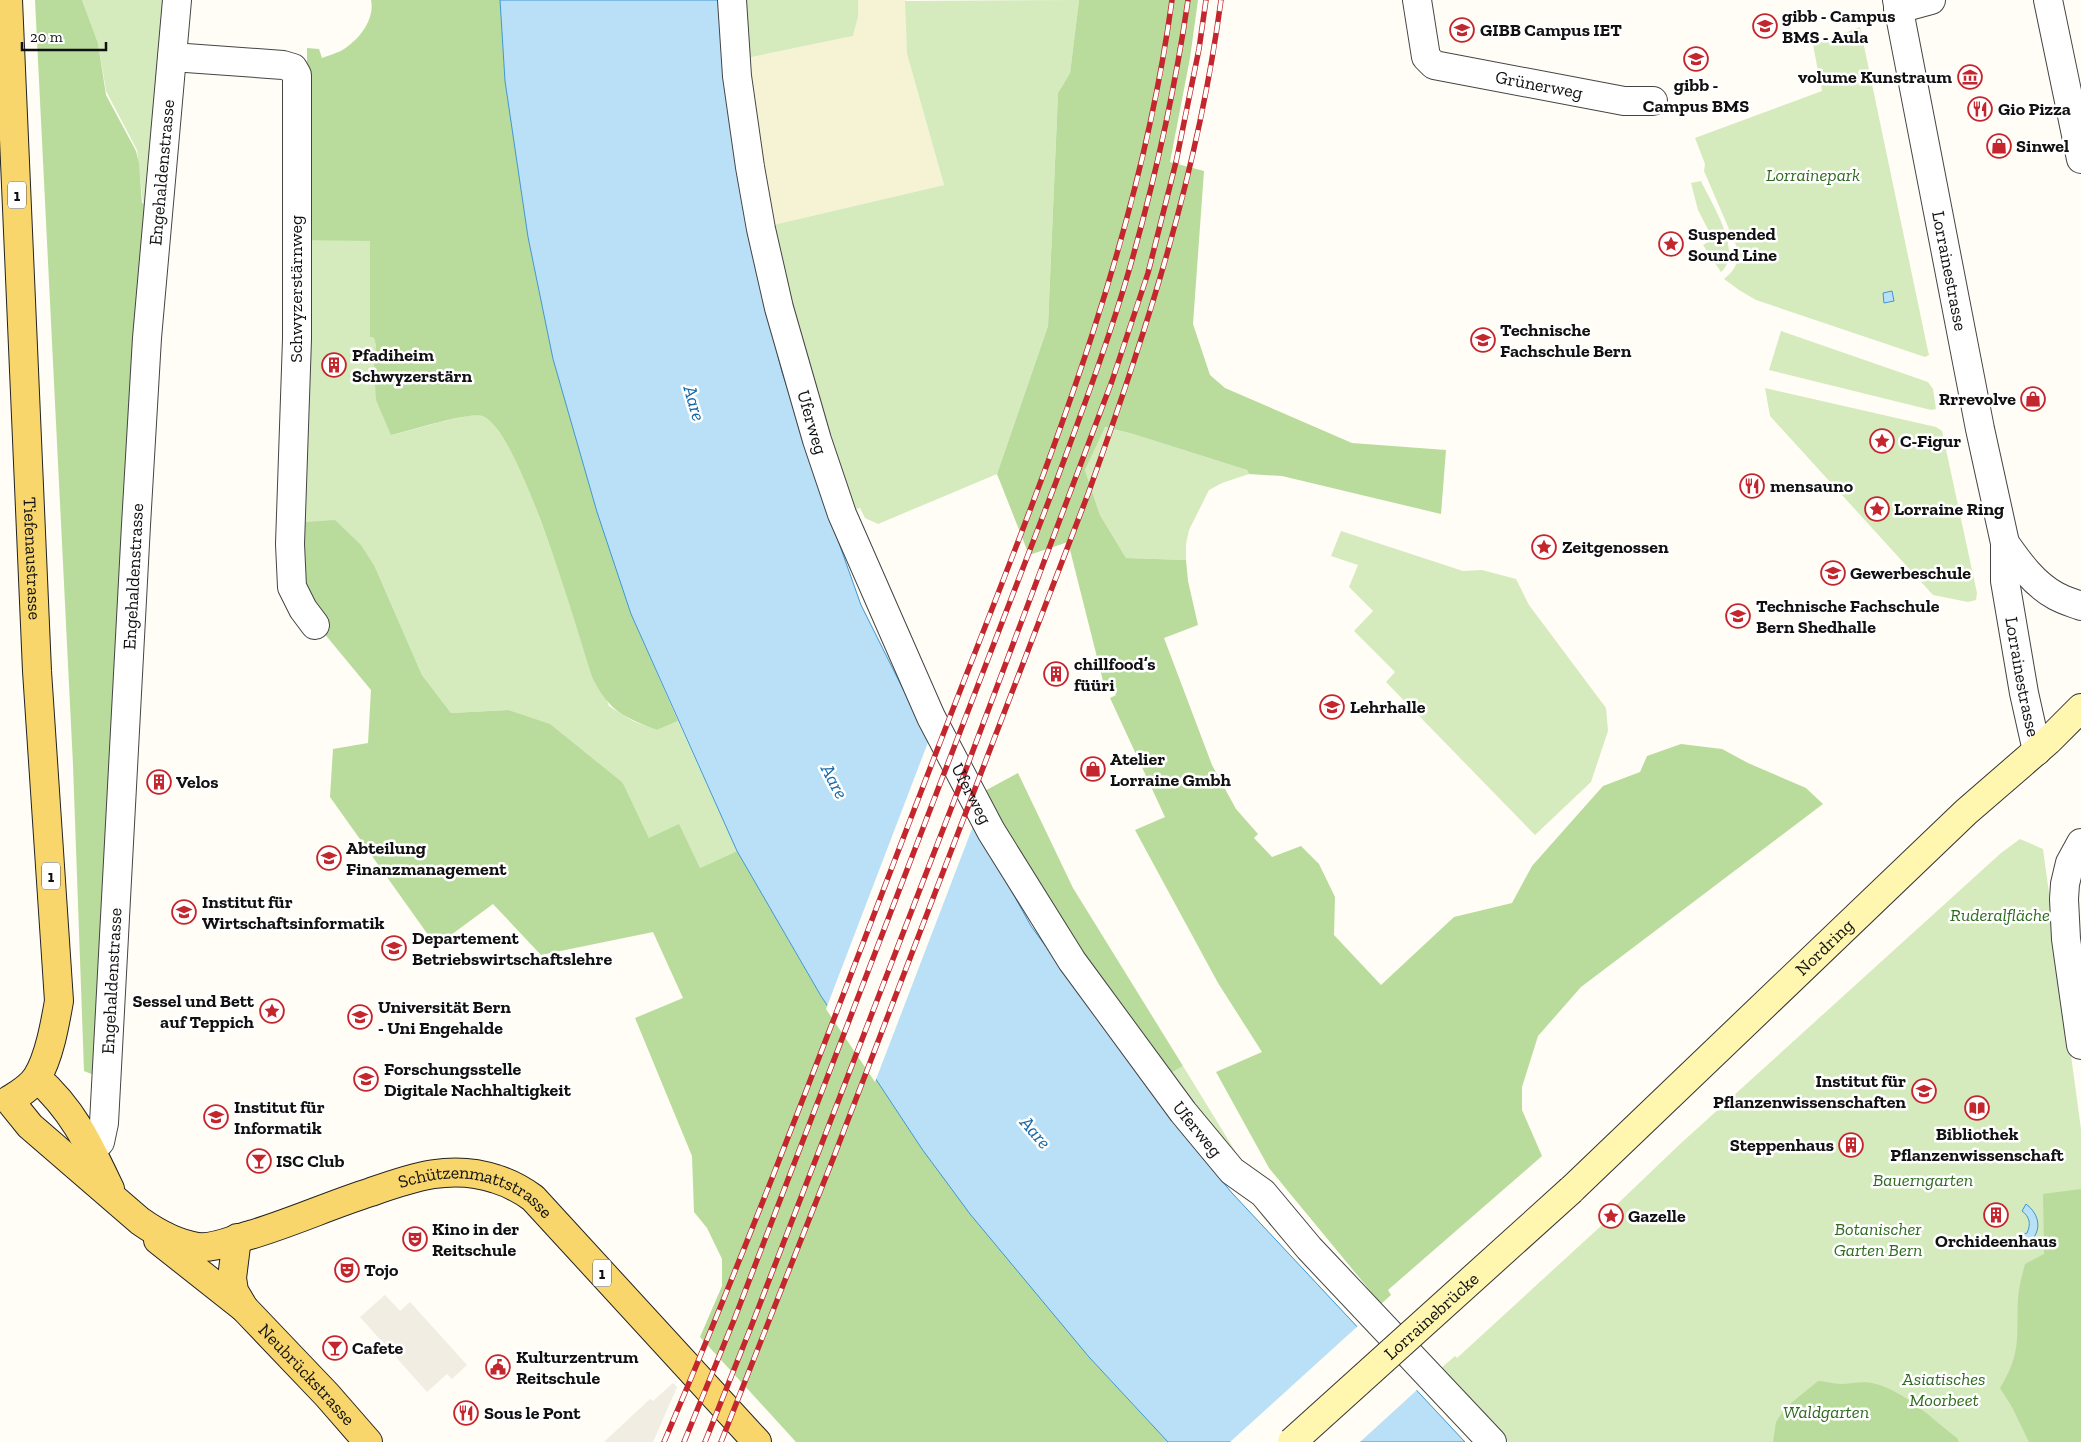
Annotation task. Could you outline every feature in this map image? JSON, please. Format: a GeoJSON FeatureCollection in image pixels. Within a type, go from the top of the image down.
{"type":"FeatureCollection","features":[{"type":"Feature","properties":{"kind":"main road","name":"Tiefenaustrasse"},"geometry":{"type":"LineString","coordinates":[[3,1098],[27,1088],[37,1078],[51,1040],[59,1001],[37,671],[8,0]]}},
{"type":"Feature","properties":{"kind":"main road","name":"Nordring"},"geometry":{"type":"LineString","coordinates":[[1572,1190],[1966,812],[2042,746],[2081,708]]}},
{"type":"Feature","properties":{"kind":"main road"},"geometry":{"type":"LineString","coordinates":[[2042,746],[2081,729]]}},
{"type":"Feature","properties":{"kind":"main road","name":"Schützenmattstrasse"},"geometry":{"type":"LineString","coordinates":[[37,1078],[67,1108],[84,1158],[115,1199],[156,1232],[199,1247],[216,1245],[266,1230],[339,1202],[425,1174],[463,1171],[502,1181],[533,1198],[757,1442]]}},
{"type":"Feature","properties":{"kind":"main road","name":"Schützenmattstrasse"},"geometry":{"type":"LineString","coordinates":[[3,1098],[30,1126],[84,1158]]}},
{"type":"Feature","properties":{"kind":"main road","name":"Lorrainebrücke"},"geometry":{"type":"LineString","coordinates":[[1292,1442],[1572,1190]]}},
{"type":"Feature","properties":{"kind":"main road","name":"Neubrückstrasse"},"geometry":{"type":"LineString","coordinates":[[140,1221],[156,1238],[244,1308],[327,1395],[368,1442]]}},
{"type":"Feature","properties":{"kind":"main road","name":"Neubrückstrasse"},"geometry":{"type":"LineString","coordinates":[[237,1238],[232,1278],[234,1291],[244,1308]]}},
{"type":"Feature","properties":{"kind":"street","name":"Engehaldenstrasse"},"geometry":{"type":"LineString","coordinates":[[84,1158],[100,1142],[105,1115],[147,348],[177,0]]}},
{"type":"Feature","properties":{"kind":"street","name":"Uferweg"},"geometry":{"type":"LineString","coordinates":[[732,0],[737,76],[750,167],[761,229],[779,308],[817,440],[842,514],[931,718],[991,831],[1067,953],[1183,1112],[1232,1171],[1263,1193],[1309,1248],[1492,1442]]}},
{"type":"Feature","properties":{"kind":"street","name":"Grünerweg"},"geometry":{"type":"LineString","coordinates":[[1417,0],[1424,49],[1428,60],[1434,65],[1624,101],[1653,101]]}},
{"type":"Feature","properties":{"kind":"street"},"geometry":{"type":"LineString","coordinates":[[1898,5],[1931,0]]}},
{"type":"Feature","properties":{"kind":"street"},"geometry":{"type":"LineString","coordinates":[[2048,0],[2081,159]]}},
{"type":"Feature","properties":{"kind":"street","name":"Lorrainestrasse"},"geometry":{"type":"LineString","coordinates":[[1898,5],[1980,429],[2005,543],[2005,581],[2024,693],[2042,746]]}},
{"type":"Feature","properties":{"kind":"street","name":"Schwyzerstärnweg"},"geometry":{"type":"LineString","coordinates":[[172,57],[283,65],[293,68],[297,75],[297,339],[290,544],[292,587],[303,609],[315,625]]}},
{"type":"Feature","properties":{"kind":"street","name":"Lorrainestrasse"},"geometry":{"type":"LineString","coordinates":[[2005,543],[2024,569],[2045,589],[2058,597],[2081,606]]}},
{"type":"Feature","properties":{"kind":"street"},"geometry":{"type":"LineString","coordinates":[[2081,843],[2070,862],[2064,884],[2066,940],[2081,1045]]}},
{"type":"Feature","properties":{"kind":"shaded area"},"geometry":{"type":"Polygon","coordinates":[[[858,0],[906,0],[907,54],[944,185],[769,226],[742,59],[853,36],[858,17],[858,0]]]}},
{"type":"Feature","properties":{"kind":"shaded area"},"geometry":{"type":"Polygon","coordinates":[[[385,1295],[400,1311],[410,1302],[467,1365],[452,1379],[447,1374],[427,1392],[360,1317],[385,1295]]]}},
{"type":"Feature","properties":{"kind":"shaded area"},"geometry":{"type":"Polygon","coordinates":[[[673,1383],[677,1387],[653,1442],[604,1442],[650,1399],[653,1401],[673,1383]]]}},
{"type":"Feature","properties":{"kind":"green space"},"geometry":{"type":"Polygon","coordinates":[[[35,0],[82,0],[98,43],[106,95],[136,151],[139,163],[142,203],[146,204],[94,1075],[84,1071],[73,765],[35,0]]]}},
{"type":"Feature","properties":{"kind":"green space"},"geometry":{"type":"Polygon","coordinates":[[[82,0],[164,0],[146,203],[143,203],[137,150],[106,91],[98,43],[82,0]]]}},
{"type":"Feature","properties":{"kind":"green space"},"geometry":{"type":"Polygon","coordinates":[[[371,0],[500,0],[505,81],[528,237],[553,359],[597,512],[631,614],[678,721],[657,730],[619,712],[606,699],[593,679],[562,580],[531,494],[498,430],[483,416],[477,415],[466,416],[391,435],[376,400],[374,368],[376,346],[374,338],[370,337],[370,241],[297,240],[296,72],[307,65],[307,48],[319,49],[322,58],[342,50],[356,40],[365,28],[371,14],[371,0]]]}},
{"type":"Feature","properties":{"kind":"green space"},"geometry":{"type":"Polygon","coordinates":[[[738,0],[858,0],[858,17],[853,36],[742,59],[738,0]]]}},
{"type":"Feature","properties":{"kind":"green space"},"geometry":{"type":"Polygon","coordinates":[[[1079,0],[1070,73],[1058,93],[1048,326],[997,474],[878,524],[865,518],[860,508],[848,512],[769,226],[944,185],[907,54],[905,1],[1079,0]]]}},
{"type":"Feature","properties":{"kind":"green space"},"geometry":{"type":"Polygon","coordinates":[[[1079,0],[1198,0],[1190,58],[1170,162],[1204,171],[1193,324],[1210,375],[1225,388],[1352,443],[1446,450],[1441,514],[1282,476],[1249,474],[1247,470],[1105,427],[1085,470],[1100,515],[1126,558],[1186,560],[1188,581],[1198,625],[1164,638],[1212,765],[1236,809],[1258,834],[1254,838],[1272,857],[1301,846],[1319,864],[1335,897],[1334,935],[1381,985],[1454,917],[1512,903],[1532,866],[1603,786],[1640,772],[1647,756],[1681,744],[1722,749],[1748,763],[1806,788],[1823,804],[1581,987],[1538,1036],[1522,1087],[1522,1110],[1542,1156],[1388,1290],[1391,1295],[1381,1304],[1269,1168],[1216,1072],[1262,1052],[1218,983],[1135,830],[1165,817],[1110,698],[1116,695],[1110,682],[1104,685],[1068,542],[1029,555],[997,474],[1048,326],[1058,93],[1070,73],[1079,0]]]}},
{"type":"Feature","properties":{"kind":"green space","name":"Lorrainepark"},"geometry":{"type":"Polygon","coordinates":[[[1860,27],[1929,355],[1925,357],[1756,300],[1724,279],[1735,266],[1738,250],[1704,171],[1705,164],[1695,138],[1822,91],[1813,45],[1860,27]]]}},
{"type":"Feature","properties":{"kind":"green space"},"geometry":{"type":"Polygon","coordinates":[[[1701,181],[1718,214],[1727,240],[1729,252],[1727,263],[1721,272],[1703,245],[1713,239],[1698,210],[1691,183],[1701,181]]]}},
{"type":"Feature","properties":{"kind":"green space"},"geometry":{"type":"Polygon","coordinates":[[[297,240],[370,240],[370,337],[374,338],[376,346],[391,435],[478,415],[485,416],[495,426],[522,470],[609,706],[633,721],[657,730],[678,721],[737,851],[700,868],[649,838],[623,783],[508,710],[451,713],[422,675],[375,567],[291,523],[297,240]]]}},
{"type":"Feature","properties":{"kind":"green space"},"geometry":{"type":"Polygon","coordinates":[[[1781,331],[1928,382],[1933,389],[1936,409],[1931,410],[1769,370],[1781,331]]]}},
{"type":"Feature","properties":{"kind":"green space"},"geometry":{"type":"Polygon","coordinates":[[[1765,388],[1936,427],[1942,431],[1977,593],[1976,600],[1968,602],[1933,595],[1770,416],[1765,388]]]}},
{"type":"Feature","properties":{"kind":"green space"},"geometry":{"type":"Polygon","coordinates":[[[1104,427],[1133,434],[1247,470],[1249,474],[1222,483],[1209,490],[1189,530],[1186,544],[1186,560],[1126,558],[1100,515],[1085,470],[1104,427]]]}},
{"type":"Feature","properties":{"kind":"green space"},"geometry":{"type":"Polygon","coordinates":[[[335,520],[361,545],[375,567],[422,675],[451,713],[508,710],[550,724],[623,783],[649,838],[679,824],[700,868],[737,851],[821,996],[922,1149],[1089,1357],[1168,1442],[796,1442],[700,1337],[722,1286],[722,1259],[707,1228],[694,1212],[692,1156],[635,1018],[683,998],[653,932],[541,955],[493,904],[436,946],[330,797],[333,749],[368,743],[371,690],[304,609],[291,523],[335,520]]]}},
{"type":"Feature","properties":{"kind":"green space"},"geometry":{"type":"Polygon","coordinates":[[[1341,531],[1463,571],[1482,570],[1516,579],[1529,605],[1606,708],[1608,731],[1591,782],[1535,835],[1386,682],[1395,672],[1354,631],[1373,611],[1349,587],[1358,565],[1331,556],[1341,531]]]}},
{"type":"Feature","properties":{"kind":"green space"},"geometry":{"type":"Polygon","coordinates":[[[1018,773],[1073,888],[1183,1066],[1166,1076],[1079,956],[979,794],[1018,773]]]}},
{"type":"Feature","properties":{"kind":"green space","name":"Botanischer Garten Bern"},"geometry":{"type":"Polygon","coordinates":[[[2020,839],[2043,849],[2081,1129],[2081,1442],[1508,1442],[1440,1369],[1455,1356],[1457,1358],[1602,1225],[1606,1228],[1615,1218],[1609,1212],[1679,1145],[2001,853],[2020,839]]]}},
{"type":"Feature","properties":{"kind":"green space"},"geometry":{"type":"Polygon","coordinates":[[[1183,1066],[1243,1164],[1166,1076],[1183,1066]]]}},
{"type":"Feature","properties":{"kind":"green space"},"geometry":{"type":"Polygon","coordinates":[[[2081,1189],[2081,1442],[2029,1442],[2012,1407],[2000,1388],[2015,1354],[2020,1285],[2025,1264],[2044,1254],[2043,1194],[2081,1189]]]}},
{"type":"Feature","properties":{"kind":"green space","name":"Waldgarten"},"geometry":{"type":"Polygon","coordinates":[[[1818,1381],[1841,1384],[1868,1382],[1884,1387],[1917,1406],[1957,1438],[1959,1442],[1773,1442],[1776,1422],[1785,1408],[1818,1381]]]}},
{"type":"Feature","properties":{"kind":"water","name":"Aare"},"geometry":{"type":"Polygon","coordinates":[[[500,0],[720,0],[722,57],[743,208],[756,270],[782,372],[824,501],[861,605],[938,759],[1031,926],[1177,1127],[1232,1193],[1465,1442],[1168,1442],[1089,1357],[970,1214],[922,1149],[821,996],[737,851],[631,614],[597,512],[553,359],[528,237],[505,81],[500,0]]]}},
{"type":"Feature","properties":{"kind":"water"},"geometry":{"type":"Polygon","coordinates":[[[1892,291],[1894,301],[1884,303],[1883,293],[1892,291]]]}},
{"type":"Feature","properties":{"kind":"water"},"geometry":{"type":"Polygon","coordinates":[[[2026,1204],[2033,1211],[2037,1219],[2038,1227],[2036,1234],[2024,1244],[2016,1246],[2005,1244],[2009,1237],[2015,1238],[2027,1233],[2029,1221],[2022,1211],[2026,1204]]]}},
{"type":"Feature","properties":{"kind":"pier"},"geometry":{"type":"Polygon","coordinates":[[[930,737],[975,821],[875,1082],[826,1009],[930,737]]]}},
{"type":"Feature","properties":{"kind":"pier"},"geometry":{"type":"Polygon","coordinates":[[[1359,1325],[1418,1389],[1360,1442],[1230,1442],[1359,1325]]]}},
{"type":"Feature","properties":{"kind":"railway"},"geometry":{"type":"LineString","coordinates":[[664,1442],[701,1355],[806,1092],[1046,468],[1108,284],[1134,191],[1156,96],[1172,0]]}},
{"type":"Feature","properties":{"kind":"railway"},"geometry":{"type":"LineString","coordinates":[[684,1442],[734,1320],[1056,482],[1095,375],[1122,294],[1148,201],[1171,101],[1188,0]]}},
{"type":"Feature","properties":{"kind":"railway"},"geometry":{"type":"LineString","coordinates":[[705,1442],[954,801],[1112,381],[1148,273],[1176,162],[1199,49],[1206,0]]}},
{"type":"Feature","properties":{"kind":"railway"},"geometry":{"type":"LineString","coordinates":[[721,1442],[833,1159],[1110,433],[1150,311],[1184,189],[1199,127],[1221,0]]}},
{"type":"Feature","properties":{"kind":"place","name":"gibb - Campus BMS - Aula"},"geometry":{"type":"Point","coordinates":[1765,26]}},
{"type":"Feature","properties":{"kind":"place","name":"GIBB Campus IET"},"geometry":{"type":"Point","coordinates":[1462,30]}},
{"type":"Feature","properties":{"kind":"place","name":"gibb - Campus BMS"},"geometry":{"type":"Point","coordinates":[1696,59]}},
{"type":"Feature","properties":{"kind":"place","name":"volume Kunstraum"},"geometry":{"type":"Point","coordinates":[1970,77]}},
{"type":"Feature","properties":{"kind":"place","name":"Gio Pizza"},"geometry":{"type":"Point","coordinates":[1980,109]}},
{"type":"Feature","properties":{"kind":"place","name":"Sinwel"},"geometry":{"type":"Point","coordinates":[1999,146]}},
{"type":"Feature","properties":{"kind":"place","name":"Suspended Sound Line"},"geometry":{"type":"Point","coordinates":[1671,244]}},
{"type":"Feature","properties":{"kind":"place","name":"Technische Fachschule Bern"},"geometry":{"type":"Point","coordinates":[1483,340]}},
{"type":"Feature","properties":{"kind":"place","name":"Pfadiheim Schwyzerstärn"},"geometry":{"type":"Point","coordinates":[334,365]}},
{"type":"Feature","properties":{"kind":"place","name":"Rrrevolve"},"geometry":{"type":"Point","coordinates":[2033,399]}},
{"type":"Feature","properties":{"kind":"place","name":"C-Figur"},"geometry":{"type":"Point","coordinates":[1882,441]}},
{"type":"Feature","properties":{"kind":"place","name":"mensauno"},"geometry":{"type":"Point","coordinates":[1752,486]}},
{"type":"Feature","properties":{"kind":"place","name":"Lorraine Ring"},"geometry":{"type":"Point","coordinates":[1877,509]}},
{"type":"Feature","properties":{"kind":"place","name":"Zeitgenossen"},"geometry":{"type":"Point","coordinates":[1544,547]}},
{"type":"Feature","properties":{"kind":"place","name":"Gewerbeschule"},"geometry":{"type":"Point","coordinates":[1833,573]}},
{"type":"Feature","properties":{"kind":"place","name":"Technische Fachschule Bern Shedhalle"},"geometry":{"type":"Point","coordinates":[1738,616]}},
{"type":"Feature","properties":{"kind":"place","name":"chillfood’s füüri"},"geometry":{"type":"Point","coordinates":[1056,674]}},
{"type":"Feature","properties":{"kind":"place","name":"Lehrhalle"},"geometry":{"type":"Point","coordinates":[1332,707]}},
{"type":"Feature","properties":{"kind":"place","name":"Atelier Lorraine Gmbh"},"geometry":{"type":"Point","coordinates":[1093,769]}},
{"type":"Feature","properties":{"kind":"place","name":"Velos"},"geometry":{"type":"Point","coordinates":[159,782]}},
{"type":"Feature","properties":{"kind":"place","name":"Abteilung Finanzmanagement"},"geometry":{"type":"Point","coordinates":[329,858]}},
{"type":"Feature","properties":{"kind":"place","name":"Institut für Wirtschaftsinformatik"},"geometry":{"type":"Point","coordinates":[184,912]}},
{"type":"Feature","properties":{"kind":"place","name":"Departement Betriebswirtschaftslehre"},"geometry":{"type":"Point","coordinates":[394,948]}},
{"type":"Feature","properties":{"kind":"place","name":"Sessel und Bett auf Teppich"},"geometry":{"type":"Point","coordinates":[272,1011]}},
{"type":"Feature","properties":{"kind":"place","name":"Universität Bern - Uni Engehalde"},"geometry":{"type":"Point","coordinates":[360,1017]}},
{"type":"Feature","properties":{"kind":"place","name":"Forschungsstelle Digitale Nachhaltigkeit"},"geometry":{"type":"Point","coordinates":[366,1079]}},
{"type":"Feature","properties":{"kind":"place","name":"Institut für Pflanzenwissenschaften"},"geometry":{"type":"Point","coordinates":[1924,1091]}},
{"type":"Feature","properties":{"kind":"place","name":"Bibliothek Pflanzenwissenschaft"},"geometry":{"type":"Point","coordinates":[1977,1108]}},
{"type":"Feature","properties":{"kind":"place","name":"Institut für Informatik"},"geometry":{"type":"Point","coordinates":[216,1117]}},
{"type":"Feature","properties":{"kind":"place","name":"Steppenhaus"},"geometry":{"type":"Point","coordinates":[1851,1145]}},
{"type":"Feature","properties":{"kind":"place","name":"ISC Club"},"geometry":{"type":"Point","coordinates":[259,1161]}},
{"type":"Feature","properties":{"kind":"place","name":"Orchideenhaus"},"geometry":{"type":"Point","coordinates":[1996,1215]}},
{"type":"Feature","properties":{"kind":"place","name":"Gazelle"},"geometry":{"type":"Point","coordinates":[1611,1216]}},
{"type":"Feature","properties":{"kind":"place","name":"Kino in der Reitschule"},"geometry":{"type":"Point","coordinates":[415,1239]}},
{"type":"Feature","properties":{"kind":"place","name":"Tojo"},"geometry":{"type":"Point","coordinates":[347,1270]}},
{"type":"Feature","properties":{"kind":"place","name":"Cafete"},"geometry":{"type":"Point","coordinates":[335,1348]}},
{"type":"Feature","properties":{"kind":"place","name":"Kulturzentrum Reitschule"},"geometry":{"type":"Point","coordinates":[498,1367]}},
{"type":"Feature","properties":{"kind":"place","name":"Sous le Pont"},"geometry":{"type":"Point","coordinates":[466,1413]}},
{"type":"Feature","properties":{"kind":"park label","name":"Ruderalfläche"},"geometry":{"type":"Point","coordinates":[2000,915]}},
{"type":"Feature","properties":{"kind":"park label","name":"Bauerngarten"},"geometry":{"type":"Point","coordinates":[1923,1180]}},
{"type":"Feature","properties":{"kind":"park label","name":"Asiatisches Moorbeet"},"geometry":{"type":"Point","coordinates":[1944,1389]}}]}
